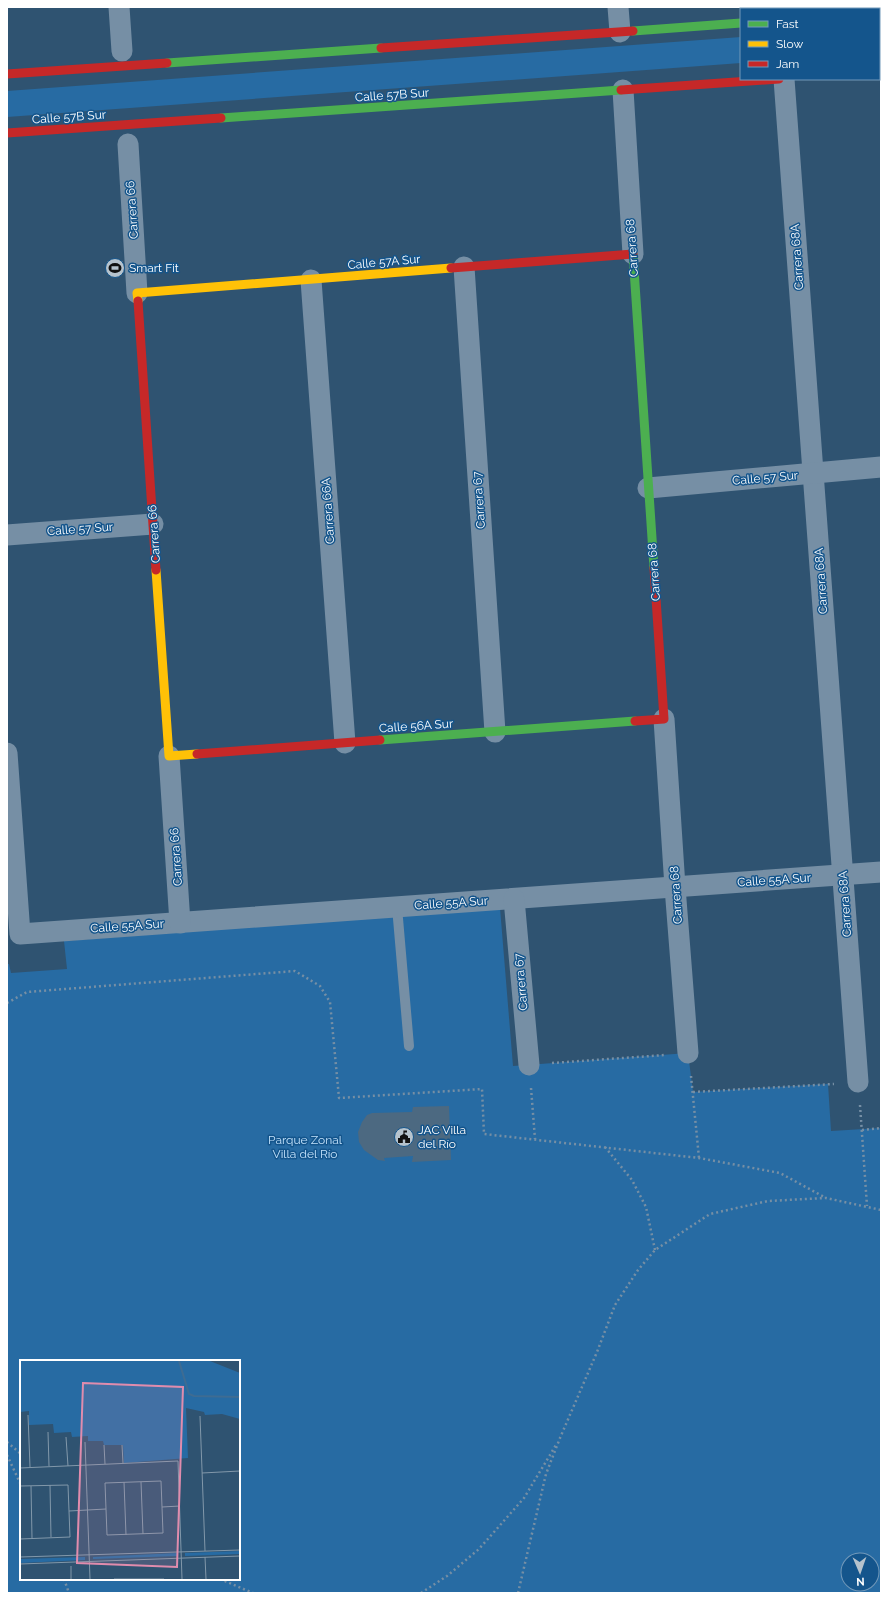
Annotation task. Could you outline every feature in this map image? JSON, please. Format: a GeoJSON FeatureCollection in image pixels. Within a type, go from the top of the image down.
{"type":"FeatureCollection","features":[{"type":"Feature","properties":{"kind":"street"},"geometry":{"type":"LineString","coordinates":[[119,7],[122,51]]}},
{"type":"Feature","properties":{"kind":"street"},"geometry":{"type":"LineString","coordinates":[[618,7],[620,32]]}},
{"type":"Feature","properties":{"kind":"street"},"geometry":{"type":"LineString","coordinates":[[7,74],[740,23]]}},
{"type":"Feature","properties":{"kind":"street","name":"Calle 57B Sur"},"geometry":{"type":"LineString","coordinates":[[7,133],[765,80]]}},
{"type":"Feature","properties":{"kind":"street","name":"Carrera 68A"},"geometry":{"type":"LineString","coordinates":[[784,80],[858,1082]]}},
{"type":"Feature","properties":{"kind":"street","name":"Carrera 68"},"geometry":{"type":"LineString","coordinates":[[623,90],[648,488],[675,887],[688,1053]]}},
{"type":"Feature","properties":{"kind":"street","name":"Carrera 66"},"geometry":{"type":"LineString","coordinates":[[128,144],[180,923]]}},
{"type":"Feature","properties":{"kind":"street","name":"Calle 57A Sur"},"geometry":{"type":"LineString","coordinates":[[137,293],[633,254]]}},
{"type":"Feature","properties":{"kind":"street","name":"Carrera 67"},"geometry":{"type":"LineString","coordinates":[[464,267],[495,732]]}},
{"type":"Feature","properties":{"kind":"street","name":"Carrera 66A"},"geometry":{"type":"LineString","coordinates":[[311,280],[345,743]]}},
{"type":"Feature","properties":{"kind":"street","name":"Calle 57 Sur"},"geometry":{"type":"LineString","coordinates":[[648,488],[881,467]]}},
{"type":"Feature","properties":{"kind":"street","name":"Calle 57 Sur"},"geometry":{"type":"LineString","coordinates":[[7,535],[153,524]]}},
{"type":"Feature","properties":{"kind":"street","name":"Calle 56A Sur"},"geometry":{"type":"LineString","coordinates":[[169,756],[664,719]]}},
{"type":"Feature","properties":{"kind":"street","name":"Calle 55A Sur"},"geometry":{"type":"LineString","coordinates":[[7,753],[20,934],[881,872]]}},
{"type":"Feature","properties":{"kind":"street","name":"Carrera 67"},"geometry":{"type":"LineString","coordinates":[[514,899],[528,1065]]}},
{"type":"Feature","properties":{"kind":"lane"},"geometry":{"type":"LineString","coordinates":[[397,907],[409,1046]]}},
{"type":"Feature","properties":{"kind":"path"},"geometry":{"type":"LineString","coordinates":[[7,1003],[27,992],[295,971],[320,986],[330,1002],[338,1098],[482,1089],[484,1134],[699,1158],[780,1173],[826,1198]]}},
{"type":"Feature","properties":{"kind":"path"},"geometry":{"type":"LineString","coordinates":[[535,1139],[528,1065],[688,1053],[699,1158]]}},
{"type":"Feature","properties":{"kind":"path"},"geometry":{"type":"LineString","coordinates":[[693,1092],[858,1082],[867,1206]]}},
{"type":"Feature","properties":{"kind":"path"},"geometry":{"type":"LineString","coordinates":[[862,1130],[881,1128]]}},
{"type":"Feature","properties":{"kind":"path"},"geometry":{"type":"LineString","coordinates":[[605,1147],[632,1180],[646,1207],[655,1250]]}},
{"type":"Feature","properties":{"kind":"path"},"geometry":{"type":"LineString","coordinates":[[518,1593],[546,1474],[560,1438],[597,1352],[615,1305],[638,1270],[655,1250],[710,1214],[768,1201],[826,1198],[881,1210]]}},
{"type":"Feature","properties":{"kind":"path"},"geometry":{"type":"LineString","coordinates":[[421,1593],[447,1576],[479,1549],[524,1498],[560,1438]]}},
{"type":"Feature","properties":{"kind":"path"},"geometry":{"type":"LineString","coordinates":[[7,1442],[20,1453]]}},
{"type":"Feature","properties":{"kind":"path"},"geometry":{"type":"LineString","coordinates":[[7,1455],[20,1483]]}},
{"type":"Feature","properties":{"kind":"path"},"geometry":{"type":"LineString","coordinates":[[64,1580],[69,1593]]}},
{"type":"Feature","properties":{"kind":"path"},"geometry":{"type":"LineString","coordinates":[[222,1580],[253,1593]]}},
{"type":"Feature","properties":{"kind":"green space"},"geometry":{"type":"Polygon","coordinates":[[[740,37],[740,63],[7,117],[7,91],[740,37]]]}},
{"type":"Feature","properties":{"kind":"green space","name":"Parque Zonal Villa del Río"},"geometry":{"type":"Polygon","coordinates":[[[500,908],[513,1066],[688,1053],[693,1092],[828,1084],[831,1131],[881,1128],[881,1593],[7,1593],[7,964],[9,964],[11,973],[67,969],[64,941],[500,908]]]}},
{"type":"Feature","properties":{"kind":"building","name":"JAC Villa del Río"},"geometry":{"type":"Polygon","coordinates":[[[449,1106],[451,1160],[412,1162],[413,1156],[384,1158],[385,1161],[378,1160],[364,1150],[359,1142],[358,1132],[362,1122],[367,1115],[372,1113],[412,1112],[413,1107],[449,1106]]]}},
{"type":"Feature","properties":{"kind":"traffic: fast"},"geometry":{"type":"LineString","coordinates":[[633,31],[740,23]]}},
{"type":"Feature","properties":{"kind":"traffic: fast"},"geometry":{"type":"LineString","coordinates":[[167,63],[381,48]]}},
{"type":"Feature","properties":{"kind":"traffic: fast"},"geometry":{"type":"LineString","coordinates":[[221,118],[621,90]]}},
{"type":"Feature","properties":{"kind":"traffic: fast"},"geometry":{"type":"LineString","coordinates":[[633,254],[654,568]]}},
{"type":"Feature","properties":{"kind":"traffic: fast"},"geometry":{"type":"LineString","coordinates":[[380,740],[635,721]]}},
{"type":"Feature","properties":{"kind":"traffic: slow"},"geometry":{"type":"LineString","coordinates":[[138,301],[137,293],[451,268]]}},
{"type":"Feature","properties":{"kind":"traffic: slow"},"geometry":{"type":"LineString","coordinates":[[156,570],[169,756],[197,754]]}},
{"type":"Feature","properties":{"kind":"traffic: jam"},"geometry":{"type":"LineString","coordinates":[[381,48],[633,31]]}},
{"type":"Feature","properties":{"kind":"traffic: jam"},"geometry":{"type":"LineString","coordinates":[[7,74],[167,63]]}},
{"type":"Feature","properties":{"kind":"traffic: jam"},"geometry":{"type":"LineString","coordinates":[[621,90],[765,80]]}},
{"type":"Feature","properties":{"kind":"traffic: jam"},"geometry":{"type":"LineString","coordinates":[[7,133],[221,118]]}},
{"type":"Feature","properties":{"kind":"traffic: jam"},"geometry":{"type":"LineString","coordinates":[[451,268],[633,254]]}},
{"type":"Feature","properties":{"kind":"traffic: jam"},"geometry":{"type":"LineString","coordinates":[[138,301],[156,570]]}},
{"type":"Feature","properties":{"kind":"traffic: jam"},"geometry":{"type":"LineString","coordinates":[[635,721],[664,719],[654,568]]}},
{"type":"Feature","properties":{"kind":"traffic: jam"},"geometry":{"type":"LineString","coordinates":[[197,754],[380,740]]}},
{"type":"Feature","properties":{"kind":"place","name":"Smart Fit"},"geometry":{"type":"Point","coordinates":[115,268]}},
{"type":"Feature","properties":{"kind":"place","name":"JAC Villa del Río"},"geometry":{"type":"Point","coordinates":[404,1137]}}]}
